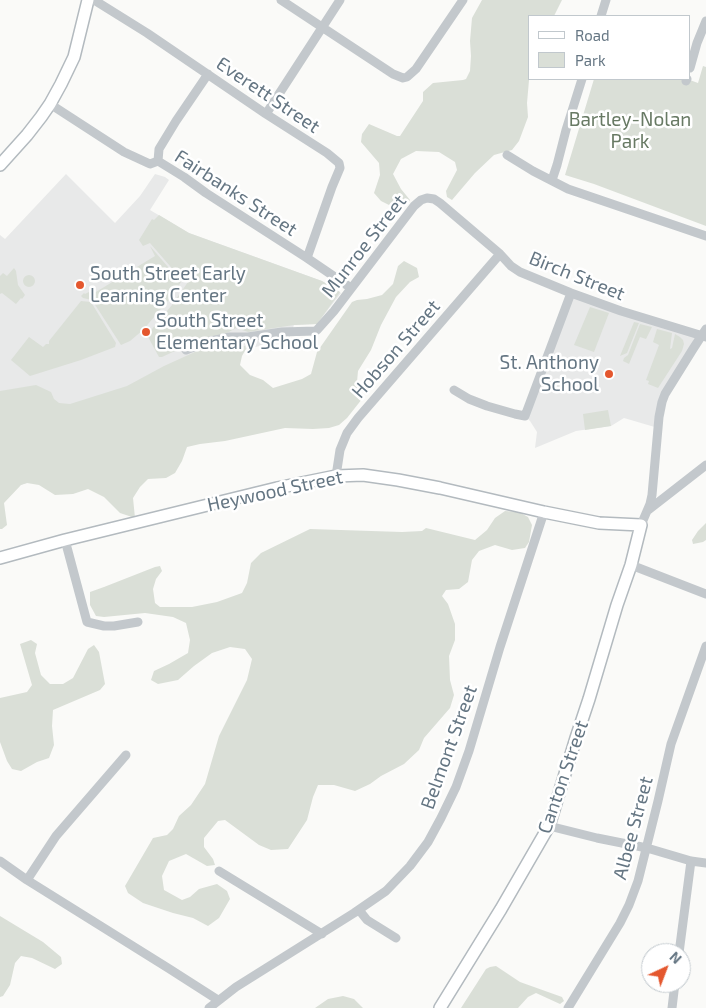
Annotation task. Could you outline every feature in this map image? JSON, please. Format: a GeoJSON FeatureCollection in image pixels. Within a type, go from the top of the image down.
{"type":"FeatureCollection","features":[{"type":"Feature","properties":{"kind":"street"},"geometry":{"type":"LineString","coordinates":[[0,164],[27,135],[50,104],[61,84],[74,57],[88,0]]}},
{"type":"Feature","properties":{"kind":"street","name":"Everett Street"},"geometry":{"type":"LineString","coordinates":[[88,0],[147,33],[336,160],[340,165],[307,258]]}},
{"type":"Feature","properties":{"kind":"street"},"geometry":{"type":"LineString","coordinates":[[281,0],[398,77],[406,77],[416,69],[464,0]]}},
{"type":"Feature","properties":{"kind":"street"},"geometry":{"type":"LineString","coordinates":[[266,114],[340,0]]}},
{"type":"Feature","properties":{"kind":"street"},"geometry":{"type":"LineString","coordinates":[[601,15],[606,0]]}},
{"type":"Feature","properties":{"kind":"street"},"geometry":{"type":"LineString","coordinates":[[691,64],[706,21]]}},
{"type":"Feature","properties":{"kind":"street"},"geometry":{"type":"LineString","coordinates":[[158,161],[159,149],[208,74]]}},
{"type":"Feature","properties":{"kind":"street"},"geometry":{"type":"LineString","coordinates":[[552,180],[582,80]]}},
{"type":"Feature","properties":{"kind":"street","name":"Fairbanks Street"},"geometry":{"type":"LineString","coordinates":[[50,104],[124,152],[150,164],[158,161],[351,288]]}},
{"type":"Feature","properties":{"kind":"street"},"geometry":{"type":"LineString","coordinates":[[507,155],[533,171],[568,188],[706,236]]}},
{"type":"Feature","properties":{"kind":"street","name":"Birch Street"},"geometry":{"type":"LineString","coordinates":[[428,198],[440,203],[520,272],[621,311],[704,334]]}},
{"type":"Feature","properties":{"kind":"street","name":"Munroe Street"},"geometry":{"type":"LineString","coordinates":[[186,350],[206,342],[230,337],[315,331],[334,311],[414,206],[421,200],[428,198]]}},
{"type":"Feature","properties":{"kind":"street","name":"Hobson Street"},"geometry":{"type":"LineString","coordinates":[[336,476],[340,450],[347,433],[358,418],[500,254]]}},
{"type":"Feature","properties":{"kind":"street"},"geometry":{"type":"LineString","coordinates":[[454,390],[487,406],[525,416],[571,292]]}},
{"type":"Feature","properties":{"kind":"street"},"geometry":{"type":"LineString","coordinates":[[641,525],[652,496],[658,422],[662,402],[665,394],[704,334]]}},
{"type":"Feature","properties":{"kind":"street"},"geometry":{"type":"LineString","coordinates":[[647,511],[706,464]]}},
{"type":"Feature","properties":{"kind":"street","name":"Heywood Street"},"geometry":{"type":"LineString","coordinates":[[0,558],[268,490],[336,476],[363,475],[398,480],[544,512],[599,522],[641,525]]}},
{"type":"Feature","properties":{"kind":"street","name":"Belmont Street"},"geometry":{"type":"LineString","coordinates":[[209,1008],[252,976],[322,934],[386,891],[410,866],[428,842],[442,818],[456,787],[469,751],[500,647],[544,512]]}},
{"type":"Feature","properties":{"kind":"street","name":"Canton Street"},"geometry":{"type":"LineString","coordinates":[[440,1008],[549,826],[631,565],[641,525]]}},
{"type":"Feature","properties":{"kind":"street"},"geometry":{"type":"LineString","coordinates":[[65,540],[87,622],[104,626],[138,622]]}},
{"type":"Feature","properties":{"kind":"street"},"geometry":{"type":"LineString","coordinates":[[631,565],[706,594]]}},
{"type":"Feature","properties":{"kind":"street","name":"Albee Street"},"geometry":{"type":"LineString","coordinates":[[568,1008],[629,905],[647,848],[671,744],[706,646]]}},
{"type":"Feature","properties":{"kind":"street"},"geometry":{"type":"LineString","coordinates":[[27,880],[56,836],[126,755]]}},
{"type":"Feature","properties":{"kind":"street"},"geometry":{"type":"LineString","coordinates":[[549,826],[706,863]]}},
{"type":"Feature","properties":{"kind":"street"},"geometry":{"type":"LineString","coordinates":[[0,860],[27,880],[218,1000]]}},
{"type":"Feature","properties":{"kind":"street"},"geometry":{"type":"LineString","coordinates":[[680,943],[691,861]]}},
{"type":"Feature","properties":{"kind":"street"},"geometry":{"type":"LineString","coordinates":[[219,871],[322,934]]}},
{"type":"Feature","properties":{"kind":"street"},"geometry":{"type":"LineString","coordinates":[[359,910],[367,920],[396,938]]}},
{"type":"Feature","properties":{"kind":"street"},"geometry":{"type":"LineString","coordinates":[[672,1008],[674,993]]}},
{"type":"Feature","properties":{"kind":"shaded area","name":"South Street Elementary School"},"geometry":{"type":"Polygon","coordinates":[[[66,174],[115,223],[140,196],[155,174],[165,177],[169,180],[150,210],[189,233],[322,281],[341,293],[317,324],[294,325],[289,339],[222,355],[27,483],[0,491],[0,235],[5,239],[66,174]]]}},
{"type":"Feature","properties":{"kind":"shaded area","name":"St. Anthony School"},"geometry":{"type":"Polygon","coordinates":[[[571,293],[701,335],[665,394],[658,428],[624,418],[611,426],[576,431],[535,448],[537,432],[525,416],[571,293]]]}},
{"type":"Feature","properties":{"kind":"green space"},"geometry":{"type":"Polygon","coordinates":[[[482,0],[562,0],[554,15],[528,15],[528,117],[519,141],[512,150],[494,155],[475,173],[452,200],[447,197],[446,191],[457,170],[455,162],[439,152],[416,151],[401,159],[393,174],[401,189],[410,200],[407,205],[395,208],[381,201],[374,193],[380,175],[379,163],[361,142],[362,134],[369,124],[400,136],[423,101],[423,92],[433,83],[466,79],[470,71],[472,18],[482,0]]]}},
{"type":"Feature","properties":{"kind":"green space","name":"Bartley-Nolan Park"},"geometry":{"type":"Polygon","coordinates":[[[703,66],[706,67],[706,226],[565,175],[594,80],[690,80],[698,83],[703,66]]]}},
{"type":"Feature","properties":{"kind":"green space"},"geometry":{"type":"Polygon","coordinates":[[[159,215],[189,233],[322,281],[340,292],[317,324],[294,325],[248,332],[236,328],[227,333],[190,344],[159,357],[147,335],[188,282],[185,279],[183,281],[150,243],[143,246],[139,240],[152,219],[154,220],[159,215]]]}},
{"type":"Feature","properties":{"kind":"green space"},"geometry":{"type":"Polygon","coordinates":[[[150,246],[181,282],[172,296],[143,330],[130,341],[121,345],[92,300],[81,296],[89,292],[91,295],[155,256],[150,246]]]}},
{"type":"Feature","properties":{"kind":"green space"},"geometry":{"type":"Polygon","coordinates":[[[404,261],[417,268],[419,277],[410,282],[396,297],[381,325],[371,350],[358,371],[357,382],[362,399],[339,425],[313,429],[285,428],[187,447],[175,473],[166,478],[148,479],[140,487],[133,498],[135,518],[120,513],[104,497],[88,489],[73,494],[55,495],[39,485],[27,483],[21,485],[4,503],[7,525],[0,529],[0,391],[36,385],[51,392],[54,399],[59,403],[70,404],[127,386],[164,366],[208,346],[226,344],[245,346],[246,349],[240,365],[250,375],[263,380],[273,388],[302,379],[311,374],[317,352],[352,302],[382,295],[393,284],[398,266],[404,261]]]}},
{"type":"Feature","properties":{"kind":"green space"},"geometry":{"type":"Polygon","coordinates":[[[14,268],[18,285],[25,295],[16,304],[2,293],[0,294],[0,276],[3,273],[7,276],[14,268]]]}},
{"type":"Feature","properties":{"kind":"green space"},"geometry":{"type":"Polygon","coordinates":[[[31,275],[34,276],[34,286],[27,287],[24,286],[23,279],[24,276],[31,275]]]}},
{"type":"Feature","properties":{"kind":"green space"},"geometry":{"type":"Polygon","coordinates":[[[81,301],[91,302],[116,343],[115,347],[30,376],[11,360],[29,337],[43,347],[49,344],[49,341],[81,301]]]}},
{"type":"Feature","properties":{"kind":"green space"},"geometry":{"type":"Polygon","coordinates":[[[590,307],[609,313],[594,352],[574,345],[590,307]]]}},
{"type":"Feature","properties":{"kind":"green space"},"geometry":{"type":"Polygon","coordinates":[[[634,322],[639,323],[627,353],[620,356],[634,322]]]}},
{"type":"Feature","properties":{"kind":"green space"},"geometry":{"type":"Polygon","coordinates":[[[640,324],[652,327],[646,339],[640,337],[629,364],[623,361],[628,355],[640,324]]]}},
{"type":"Feature","properties":{"kind":"green space"},"geometry":{"type":"Polygon","coordinates":[[[657,329],[672,333],[670,349],[672,348],[675,334],[683,340],[684,344],[682,351],[658,388],[648,384],[649,381],[646,380],[659,345],[653,342],[657,329]]]}},
{"type":"Feature","properties":{"kind":"green space"},"geometry":{"type":"Polygon","coordinates":[[[608,410],[611,426],[585,430],[583,414],[608,410]]]}},
{"type":"Feature","properties":{"kind":"green space"},"geometry":{"type":"Polygon","coordinates":[[[505,511],[519,512],[528,517],[532,525],[529,542],[525,548],[512,550],[495,545],[479,551],[472,560],[468,582],[459,589],[446,590],[442,596],[448,604],[455,624],[455,640],[449,656],[450,680],[454,695],[450,708],[424,738],[419,750],[404,764],[355,791],[334,785],[318,785],[307,820],[288,849],[271,850],[259,845],[225,820],[218,821],[204,838],[204,847],[215,865],[207,866],[186,854],[169,861],[162,876],[164,890],[182,900],[190,897],[199,889],[217,884],[227,891],[230,899],[219,918],[208,926],[193,918],[143,903],[128,893],[125,886],[153,838],[167,835],[173,829],[179,816],[191,805],[205,784],[219,736],[247,680],[252,659],[245,649],[230,647],[212,653],[178,680],[158,684],[151,680],[154,671],[188,653],[190,640],[186,623],[173,617],[145,613],[96,616],[90,605],[90,592],[160,566],[162,571],[156,579],[153,589],[155,603],[160,607],[192,607],[217,602],[242,593],[247,583],[251,563],[261,553],[310,529],[402,532],[422,531],[426,528],[475,540],[487,530],[495,518],[505,511]]]}},
{"type":"Feature","properties":{"kind":"green space"},"geometry":{"type":"Polygon","coordinates":[[[706,523],[706,540],[693,544],[692,540],[706,523]]]}},
{"type":"Feature","properties":{"kind":"green space"},"geometry":{"type":"Polygon","coordinates":[[[31,640],[37,644],[35,653],[41,675],[50,684],[63,684],[73,678],[88,649],[94,645],[99,652],[105,684],[100,690],[53,710],[54,745],[49,758],[21,771],[12,769],[0,742],[0,698],[27,692],[32,685],[20,644],[31,640]]]}},
{"type":"Feature","properties":{"kind":"green space"},"geometry":{"type":"Polygon","coordinates":[[[0,916],[43,942],[61,957],[62,964],[55,969],[32,958],[21,956],[15,963],[10,985],[3,996],[0,997],[0,916]]]}},
{"type":"Feature","properties":{"kind":"green space"},"geometry":{"type":"Polygon","coordinates":[[[496,966],[520,982],[562,997],[564,1001],[560,1004],[536,993],[528,997],[518,1008],[461,1008],[486,969],[496,966]]]}},
{"type":"Feature","properties":{"kind":"green space"},"geometry":{"type":"Polygon","coordinates":[[[343,996],[354,999],[363,1008],[315,1008],[328,999],[343,996]]]}},
{"type":"Feature","properties":{"kind":"place","name":"South Street Early Learning Center"},"geometry":{"type":"Point","coordinates":[80,285]}},
{"type":"Feature","properties":{"kind":"place","name":"South Street Elementary School"},"geometry":{"type":"Point","coordinates":[146,332]}},
{"type":"Feature","properties":{"kind":"place","name":"St. Anthony School"},"geometry":{"type":"Point","coordinates":[609,374]}}]}
